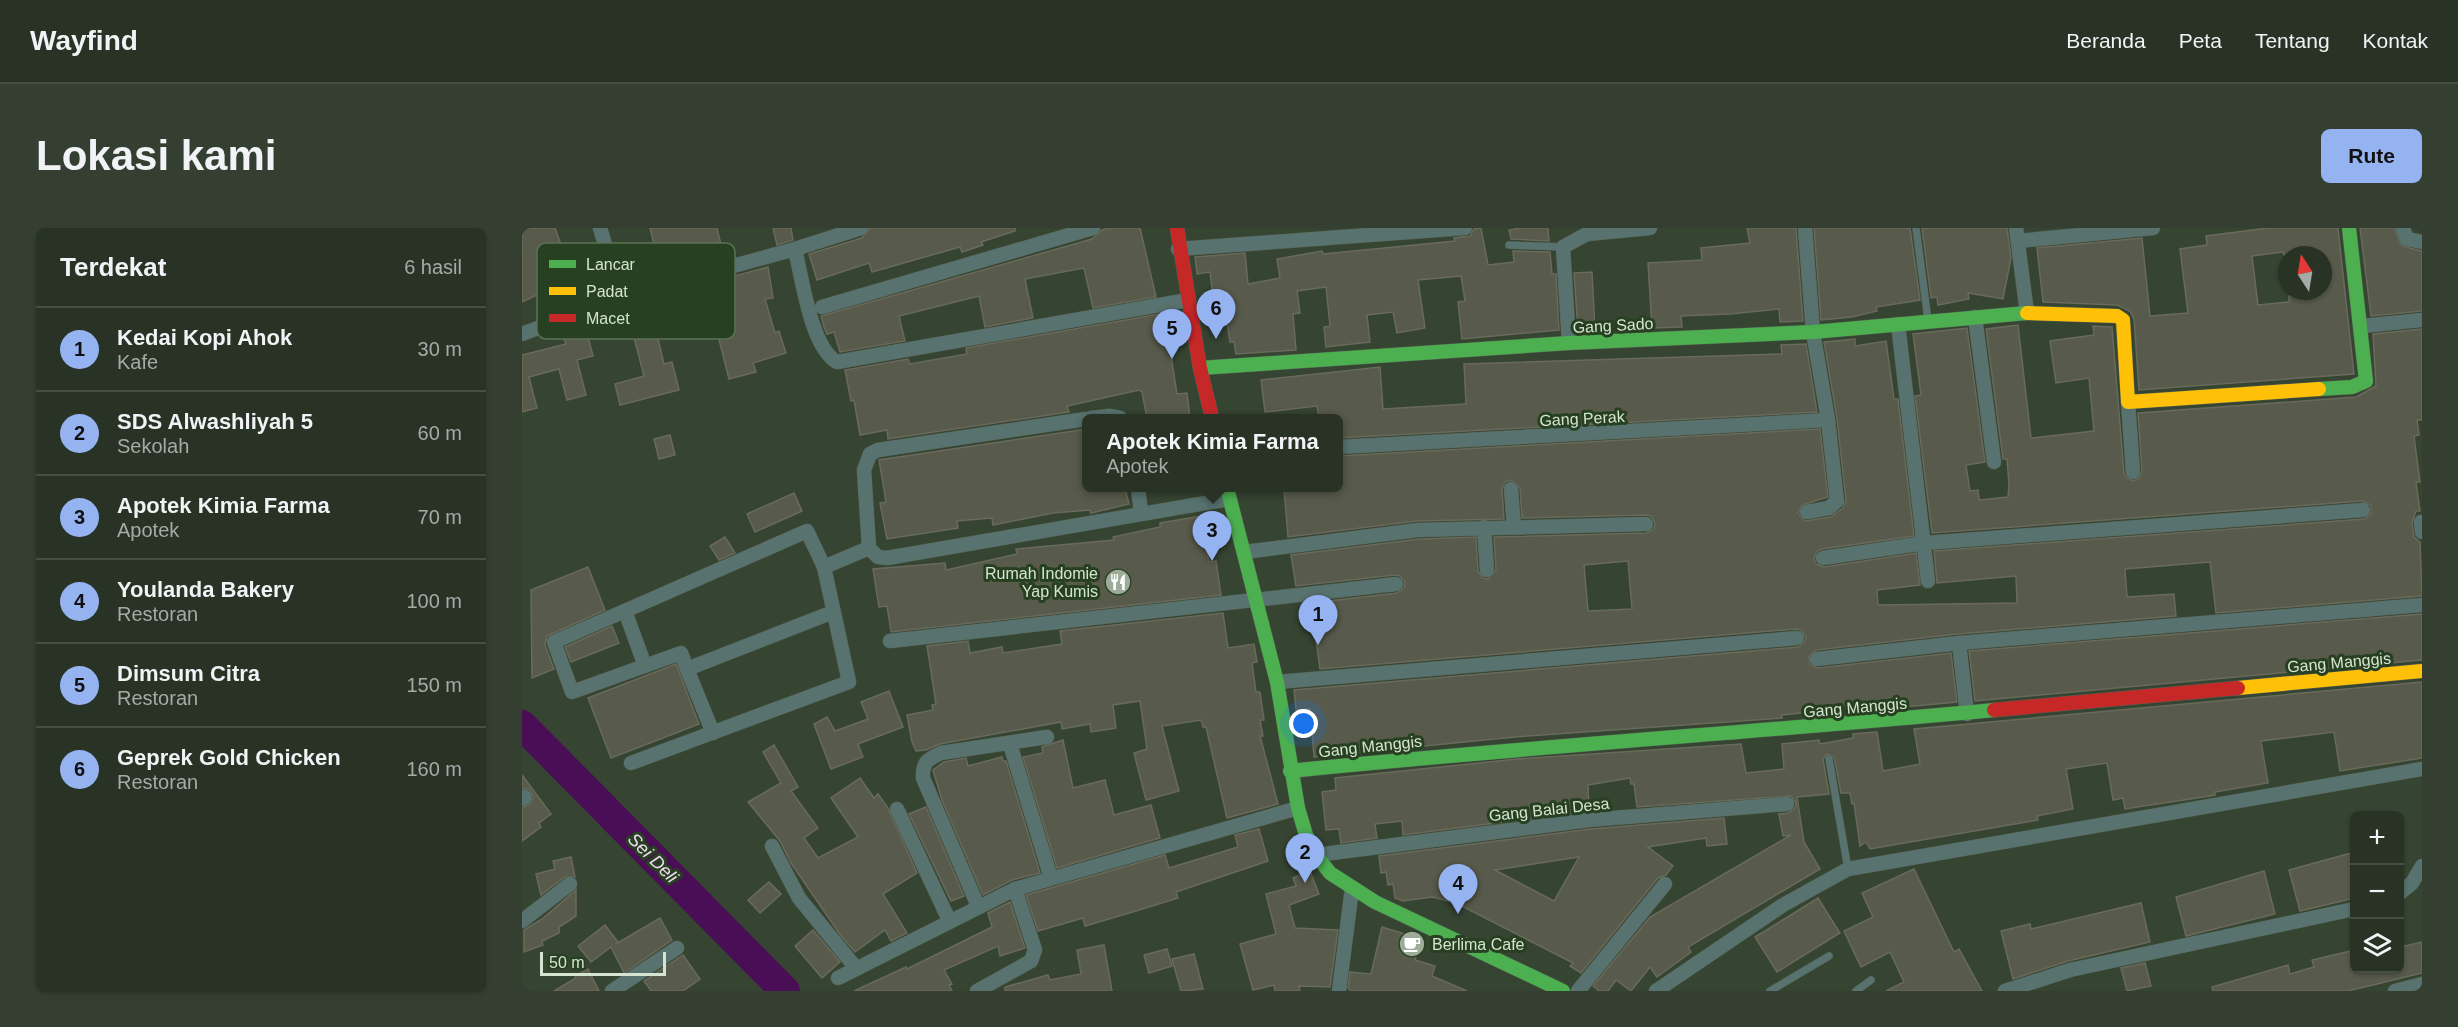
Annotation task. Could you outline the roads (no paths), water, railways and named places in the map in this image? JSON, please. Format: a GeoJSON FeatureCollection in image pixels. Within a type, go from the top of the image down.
{"type":"FeatureCollection","features":[{"type":"Feature","properties":{"kind":"street"},"geometry":{"type":"LineString","coordinates":[[600,228],[605,243]]}},
{"type":"Feature","properties":{"kind":"street"},"geometry":{"type":"LineString","coordinates":[[735,266],[795,249],[840,231],[861,228]]}},
{"type":"Feature","properties":{"kind":"street"},"geometry":{"type":"LineString","coordinates":[[822,307],[1094,228]]}},
{"type":"Feature","properties":{"kind":"street"},"geometry":{"type":"LineString","coordinates":[[1177,228],[1178,249],[1211,414]]}},
{"type":"Feature","properties":{"kind":"street"},"geometry":{"type":"LineString","coordinates":[[1178,249],[1465,228]]}},
{"type":"Feature","properties":{"kind":"street"},"geometry":{"type":"LineString","coordinates":[[1569,343],[1563,247],[1587,234],[1650,228]]}},
{"type":"Feature","properties":{"kind":"street"},"geometry":{"type":"LineString","coordinates":[[1805,228],[1813,332],[1828,420],[1837,501],[1829,508],[1807,512]]}},
{"type":"Feature","properties":{"kind":"street"},"geometry":{"type":"LineString","coordinates":[[2027,314],[2017,235],[2153,228]]}},
{"type":"Feature","properties":{"kind":"street"},"geometry":{"type":"LineString","coordinates":[[2133,472],[2128,402],[2360,386],[2366,381],[2362,326],[2349,228]]}},
{"type":"Feature","properties":{"kind":"street"},"geometry":{"type":"LineString","coordinates":[[2403,228],[2407,238],[2422,242]]}},
{"type":"Feature","properties":{"kind":"street"},"geometry":{"type":"LineString","coordinates":[[795,249],[818,339],[823,350],[837,362],[1188,300]]}},
{"type":"Feature","properties":{"kind":"street","name":"Gang Sado"},"geometry":{"type":"LineString","coordinates":[[1200,368],[1569,343],[1813,332],[1928,320],[2027,314],[2117,316],[2123,320],[2128,402]]}},
{"type":"Feature","properties":{"kind":"street"},"geometry":{"type":"LineString","coordinates":[[1975,317],[1994,462]]}},
{"type":"Feature","properties":{"kind":"street"},"geometry":{"type":"LineString","coordinates":[[2362,326],[2422,320]]}},
{"type":"Feature","properties":{"kind":"street"},"geometry":{"type":"LineString","coordinates":[[1898,324],[1928,581]]}},
{"type":"Feature","properties":{"kind":"street"},"geometry":{"type":"LineString","coordinates":[[522,334],[537,328]]}},
{"type":"Feature","properties":{"kind":"street"},"geometry":{"type":"LineString","coordinates":[[1082,420],[878,450],[870,454],[864,470],[869,548],[878,557],[887,558],[1141,513],[1228,493],[1257,598],[1276,682],[1298,808],[1306,835],[1316,855],[1330,873],[1376,902],[1563,991]]}},
{"type":"Feature","properties":{"kind":"street","name":"Gang Perak"},"geometry":{"type":"LineString","coordinates":[[1343,447],[1828,420]]}},
{"type":"Feature","properties":{"kind":"street"},"geometry":{"type":"LineString","coordinates":[[1511,489],[1514,527]]}},
{"type":"Feature","properties":{"kind":"street"},"geometry":{"type":"LineString","coordinates":[[1138,492],[1141,513]]}},
{"type":"Feature","properties":{"kind":"street"},"geometry":{"type":"LineString","coordinates":[[1823,558],[1925,543],[2363,510]]}},
{"type":"Feature","properties":{"kind":"street"},"geometry":{"type":"LineString","coordinates":[[1244,552],[1418,530],[1646,524]]}},
{"type":"Feature","properties":{"kind":"street"},"geometry":{"type":"LineString","coordinates":[[1484,527],[1487,570]]}},
{"type":"Feature","properties":{"kind":"street"},"geometry":{"type":"LineString","coordinates":[[631,763],[713,733],[849,682],[824,567],[807,531],[554,642],[572,692],[681,653],[713,733]]}},
{"type":"Feature","properties":{"kind":"street"},"geometry":{"type":"LineString","coordinates":[[824,567],[869,548]]}},
{"type":"Feature","properties":{"kind":"street"},"geometry":{"type":"LineString","coordinates":[[890,641],[1396,584]]}},
{"type":"Feature","properties":{"kind":"street"},"geometry":{"type":"LineString","coordinates":[[1817,658],[1959,643],[2422,605]]}},
{"type":"Feature","properties":{"kind":"street"},"geometry":{"type":"LineString","coordinates":[[625,611],[645,666]]}},
{"type":"Feature","properties":{"kind":"street"},"geometry":{"type":"LineString","coordinates":[[687,669],[833,612]]}},
{"type":"Feature","properties":{"kind":"street"},"geometry":{"type":"LineString","coordinates":[[1276,682],[1797,638]]}},
{"type":"Feature","properties":{"kind":"street"},"geometry":{"type":"LineString","coordinates":[[1959,643],[1967,714]]}},
{"type":"Feature","properties":{"kind":"street","name":"Gang Manggis"},"geometry":{"type":"LineString","coordinates":[[1290,771],[1516,748],[1967,714],[2422,671]]}},
{"type":"Feature","properties":{"kind":"street"},"geometry":{"type":"LineString","coordinates":[[978,906],[923,778],[922,767],[928,759],[941,753],[1047,737]]}},
{"type":"Feature","properties":{"kind":"street"},"geometry":{"type":"LineString","coordinates":[[1010,744],[1051,878]]}},
{"type":"Feature","properties":{"kind":"street"},"geometry":{"type":"LineString","coordinates":[[1656,991],[1783,905],[1848,869],[2422,769]]}},
{"type":"Feature","properties":{"kind":"street","name":"Gang Balai Desa"},"geometry":{"type":"LineString","coordinates":[[1316,855],[1589,820],[1787,804]]}},
{"type":"Feature","properties":{"kind":"street"},"geometry":{"type":"LineString","coordinates":[[838,978],[1014,889],[1298,808]]}},
{"type":"Feature","properties":{"kind":"street"},"geometry":{"type":"LineString","coordinates":[[897,809],[949,920]]}},
{"type":"Feature","properties":{"kind":"street"},"geometry":{"type":"LineString","coordinates":[[772,846],[799,898],[856,968]]}},
{"type":"Feature","properties":{"kind":"street"},"geometry":{"type":"LineString","coordinates":[[2404,890],[2412,883],[2422,866]]}},
{"type":"Feature","properties":{"kind":"street"},"geometry":{"type":"LineString","coordinates":[[522,921],[570,884]]}},
{"type":"Feature","properties":{"kind":"street"},"geometry":{"type":"LineString","coordinates":[[1578,991],[1665,884]]}},
{"type":"Feature","properties":{"kind":"street"},"geometry":{"type":"LineString","coordinates":[[1339,991],[1352,888]]}},
{"type":"Feature","properties":{"kind":"street"},"geometry":{"type":"LineString","coordinates":[[977,991],[1031,961],[1035,956],[1014,889]]}},
{"type":"Feature","properties":{"kind":"street"},"geometry":{"type":"LineString","coordinates":[[2005,991],[2070,970],[2350,910]]}},
{"type":"Feature","properties":{"kind":"street"},"geometry":{"type":"LineString","coordinates":[[612,991],[677,948]]}},
{"type":"Feature","properties":{"kind":"street"},"geometry":{"type":"LineString","coordinates":[[2395,991],[2422,984]]}},
{"type":"Feature","properties":{"kind":"lane"},"geometry":{"type":"LineString","coordinates":[[1916,228],[1928,320]]}},
{"type":"Feature","properties":{"kind":"lane"},"geometry":{"type":"LineString","coordinates":[[1509,245],[1563,247]]}},
{"type":"Feature","properties":{"kind":"lane"},"geometry":{"type":"LineString","coordinates":[[1829,759],[1848,869]]}},
{"type":"Feature","properties":{"kind":"lane"},"geometry":{"type":"LineString","coordinates":[[1770,991],[1829,957]]}},
{"type":"Feature","properties":{"kind":"lane"},"geometry":{"type":"LineString","coordinates":[[1856,991],[1871,980]]}},
{"type":"Feature","properties":{"kind":"waterway","name":"Sei Deli"},"geometry":{"type":"LineString","coordinates":[[522,725],[785,991]]}},
{"type":"Feature","properties":{"kind":"place","name":"Geprek Gold Chicken"},"geometry":{"type":"Point","coordinates":[1216,339]}},
{"type":"Feature","properties":{"kind":"place","name":"Dimsum Citra"},"geometry":{"type":"Point","coordinates":[1172,359]}},
{"type":"Feature","properties":{"kind":"place","name":"Apotek Kimia Farma"},"geometry":{"type":"Point","coordinates":[1212,561]}},
{"type":"Feature","properties":{"kind":"place","name":"Rumah Indomie Yap Kumis"},"geometry":{"type":"Point","coordinates":[1118,582]}},
{"type":"Feature","properties":{"kind":"place","name":"Kedai Kopi Ahok"},"geometry":{"type":"Point","coordinates":[1318,645]}},
{"type":"Feature","properties":{"kind":"place","name":"SDS Alwashliyah 5"},"geometry":{"type":"Point","coordinates":[1305,883]}},
{"type":"Feature","properties":{"kind":"place","name":"Youlanda Bakery"},"geometry":{"type":"Point","coordinates":[1458,914]}},
{"type":"Feature","properties":{"kind":"place","name":"Berlima Cafe"},"geometry":{"type":"Point","coordinates":[1412,944]}}]}
